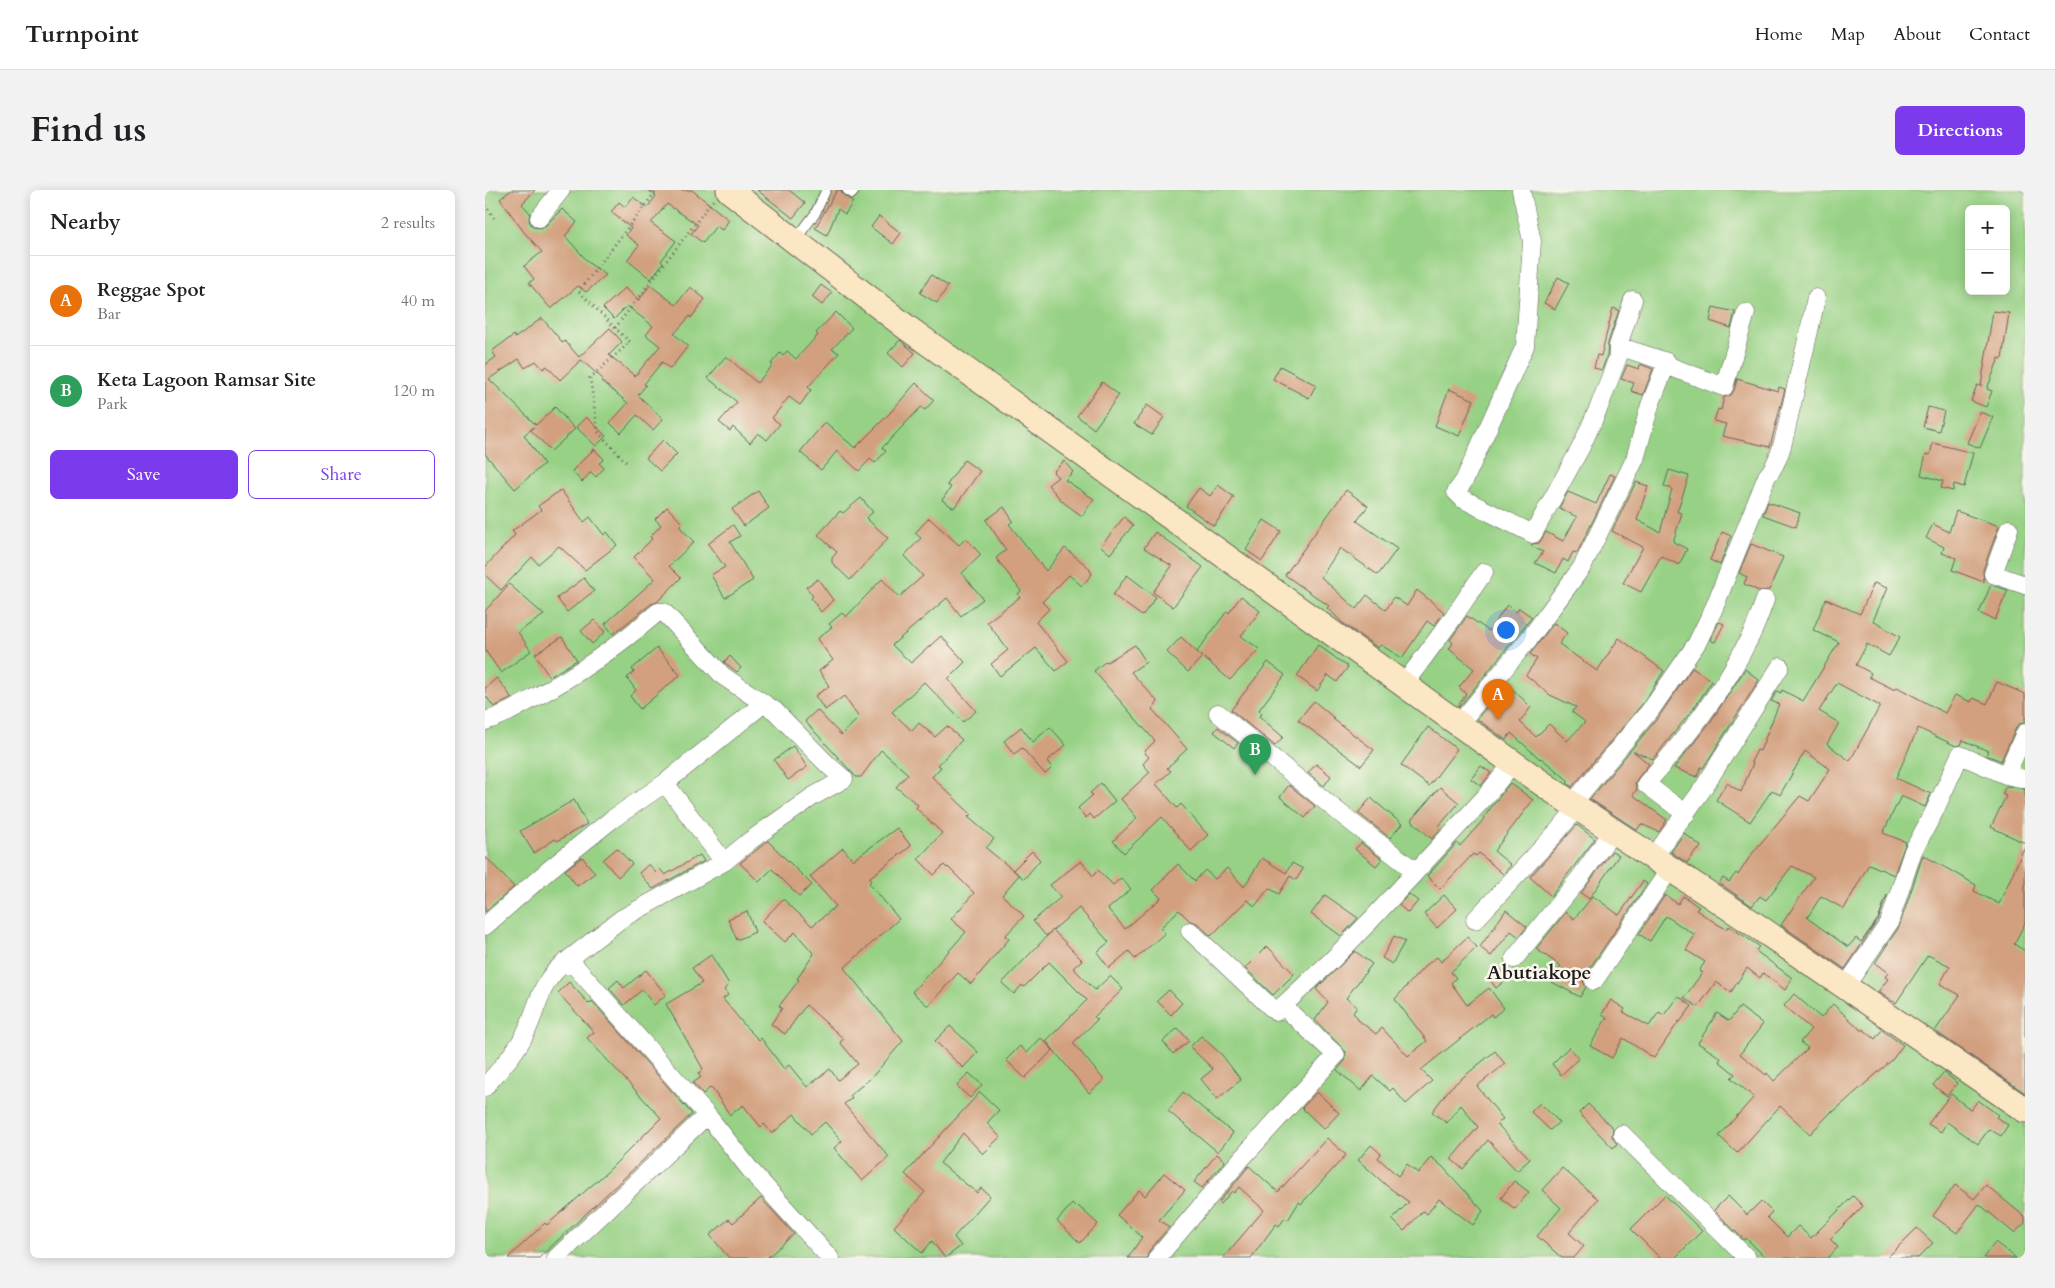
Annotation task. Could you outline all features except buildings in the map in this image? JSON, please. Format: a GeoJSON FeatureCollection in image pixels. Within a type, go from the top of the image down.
{"type":"FeatureCollection","features":[{"type":"Feature","properties":{"kind":"main road"},"geometry":{"type":"LineString","coordinates":[[722,194],[794,241],[906,327],[1574,806],[2025,1110]]}},
{"type":"Feature","properties":{"kind":"street"},"geometry":{"type":"LineString","coordinates":[[539,218],[561,190]]}},
{"type":"Feature","properties":{"kind":"street"},"geometry":{"type":"LineString","coordinates":[[1521,190],[1532,240],[1525,346],[1464,481],[1456,492],[1463,499],[1533,534],[1581,447],[1595,415],[1618,357],[1618,346],[1633,300]]}},
{"type":"Feature","properties":{"kind":"street"},"geometry":{"type":"LineString","coordinates":[[1475,920],[1557,832],[1574,806],[1652,708],[1697,643],[1714,608],[1767,476],[1774,468],[1783,440],[1809,336],[1816,298]]}},
{"type":"Feature","properties":{"kind":"street"},"geometry":{"type":"LineString","coordinates":[[1618,346],[1667,362],[1666,365],[1723,387],[1746,313]]}},
{"type":"Feature","properties":{"kind":"street"},"geometry":{"type":"LineString","coordinates":[[1459,724],[1532,635],[1582,567],[1635,459],[1650,405],[1666,365]]}},
{"type":"Feature","properties":{"kind":"street"},"geometry":{"type":"LineString","coordinates":[[2009,529],[1993,574],[2025,585]]}},
{"type":"Feature","properties":{"kind":"street"},"geometry":{"type":"LineString","coordinates":[[1403,684],[1450,622],[1484,572]]}},
{"type":"Feature","properties":{"kind":"street"},"geometry":{"type":"LineString","coordinates":[[1685,814],[1647,784],[1689,734],[1712,699],[1750,638],[1765,600]]}},
{"type":"Feature","properties":{"kind":"street"},"geometry":{"type":"LineString","coordinates":[[485,720],[500,716],[570,679],[619,644],[658,612],[664,612],[723,676],[775,711],[844,779],[812,797],[751,840],[724,862],[621,919],[563,963],[545,983],[525,1035],[509,1059],[485,1087]]}},
{"type":"Feature","properties":{"kind":"street"},"geometry":{"type":"LineString","coordinates":[[1594,981],[1661,863],[1685,814],[1780,667]]}},
{"type":"Feature","properties":{"kind":"street"},"geometry":{"type":"LineString","coordinates":[[485,926],[550,869],[611,820],[665,783],[763,704]]}},
{"type":"Feature","properties":{"kind":"street"},"geometry":{"type":"LineString","coordinates":[[1218,714],[1341,814],[1415,871]]}},
{"type":"Feature","properties":{"kind":"street"},"geometry":{"type":"LineString","coordinates":[[2006,775],[2025,734]]}},
{"type":"Feature","properties":{"kind":"street"},"geometry":{"type":"LineString","coordinates":[[1845,987],[1889,923],[1913,851],[1934,812],[1959,755],[2006,775],[2025,779]]}},
{"type":"Feature","properties":{"kind":"street"},"geometry":{"type":"LineString","coordinates":[[1190,932],[1276,1012],[1332,960],[1485,796],[1513,763]]}},
{"type":"Feature","properties":{"kind":"street"},"geometry":{"type":"LineString","coordinates":[[665,783],[724,862]]}},
{"type":"Feature","properties":{"kind":"street"},"geometry":{"type":"LineString","coordinates":[[1514,959],[1579,879],[1613,831]]}},
{"type":"Feature","properties":{"kind":"street"},"geometry":{"type":"LineString","coordinates":[[563,963],[575,966],[830,1258]]}},
{"type":"Feature","properties":{"kind":"street"},"geometry":{"type":"LineString","coordinates":[[1157,1258],[1242,1158],[1336,1055],[1283,1006]]}},
{"type":"Feature","properties":{"kind":"street"},"geometry":{"type":"LineString","coordinates":[[556,1258],[707,1115]]}},
{"type":"Feature","properties":{"kind":"street"},"geometry":{"type":"LineString","coordinates":[[1622,1134],[1747,1258]]}},
{"type":"Feature","properties":{"kind":"lane"},"geometry":{"type":"LineString","coordinates":[[794,241],[815,214],[826,190]]}},
{"type":"Feature","properties":{"kind":"lane"},"geometry":{"type":"LineString","coordinates":[[847,190],[853,194],[855,190]]}},
{"type":"Feature","properties":{"kind":"path"},"geometry":{"type":"LineString","coordinates":[[626,462],[598,432],[590,378],[630,342],[579,292],[657,190]]}},
{"type":"Feature","properties":{"kind":"path"},"geometry":{"type":"LineString","coordinates":[[615,328],[722,194]]}},
{"type":"Feature","properties":{"kind":"path"},"geometry":{"type":"LineString","coordinates":[[485,205],[495,218]]}},
{"type":"Feature","properties":{"kind":"green space"},"geometry":{"type":"Polygon","coordinates":[[[485,190],[2025,190],[2025,1258],[485,1258],[485,190]]]}},
{"type":"Feature","properties":{"kind":"place","name":"Reggae Spot"},"geometry":{"type":"Point","coordinates":[1498,720]}},
{"type":"Feature","properties":{"kind":"place","name":"Keta Lagoon Ramsar Site"},"geometry":{"type":"Point","coordinates":[1255,775]}},
{"type":"Feature","properties":{"kind":"district","name":"Abutiakope"},"geometry":{"type":"Point","coordinates":[1539,972]}}]}
